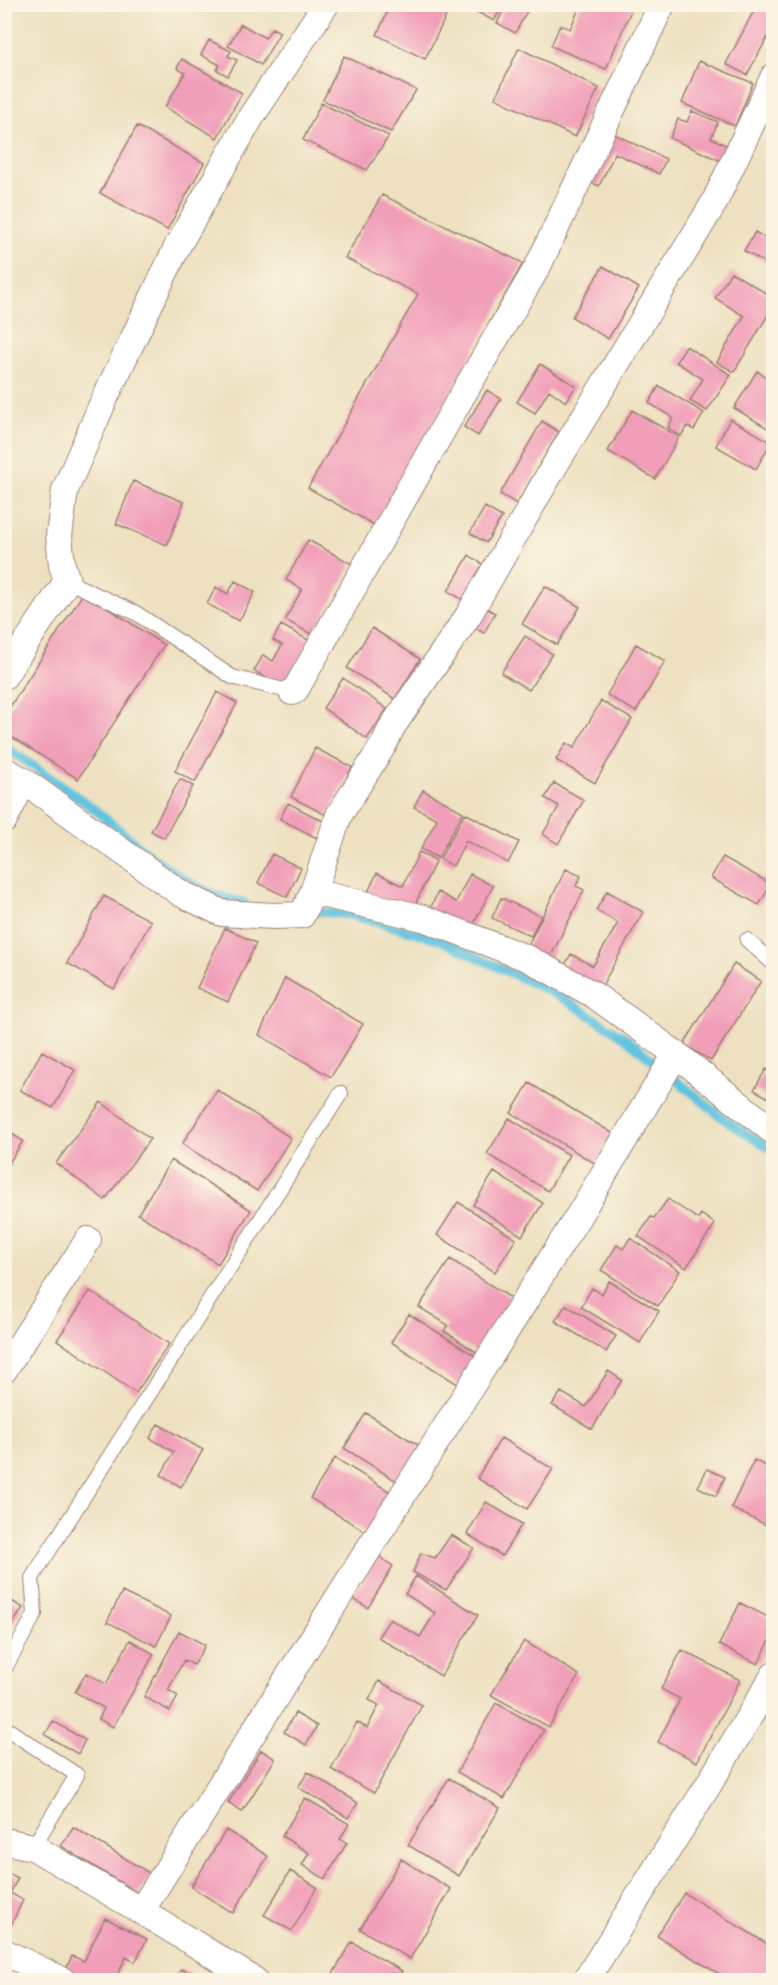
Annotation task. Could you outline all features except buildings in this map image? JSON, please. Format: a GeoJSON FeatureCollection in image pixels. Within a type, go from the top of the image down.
{"type":"FeatureCollection","features":[{"type":"Feature","properties":{"kind":"street"},"geometry":{"type":"LineString","coordinates":[[4,676],[67,581],[62,565],[59,536],[65,490],[178,245],[251,117],[326,4]]}},
{"type":"Feature","properties":{"kind":"street"},"geometry":{"type":"LineString","coordinates":[[292,692],[538,266],[662,4]]}},
{"type":"Feature","properties":{"kind":"street"},"geometry":{"type":"LineString","coordinates":[[4,820],[14,775],[180,893],[222,913],[302,915],[313,892],[339,815],[384,744],[392,727],[468,616],[552,470],[714,203],[774,76]]}},
{"type":"Feature","properties":{"kind":"street"},"geometry":{"type":"LineString","coordinates":[[313,892],[423,918],[529,959],[594,995],[676,1054],[774,1132]]}},
{"type":"Feature","properties":{"kind":"street"},"geometry":{"type":"LineString","coordinates":[[141,1911],[579,1215],[676,1054]]}},
{"type":"Feature","properties":{"kind":"street"},"geometry":{"type":"LineString","coordinates":[[4,1370],[88,1240]]}},
{"type":"Feature","properties":{"kind":"street"},"geometry":{"type":"LineString","coordinates":[[586,1980],[709,1784],[774,1675]]}},
{"type":"Feature","properties":{"kind":"street"},"geometry":{"type":"LineString","coordinates":[[4,1841],[33,1847],[254,1980]]}},
{"type":"Feature","properties":{"kind":"street"},"geometry":{"type":"LineString","coordinates":[[4,1952],[62,1980]]}},
{"type":"Feature","properties":{"kind":"lane"},"geometry":{"type":"LineString","coordinates":[[67,581],[136,613],[232,677],[292,692]]}},
{"type":"Feature","properties":{"kind":"lane"},"geometry":{"type":"LineString","coordinates":[[747,940],[774,964]]}},
{"type":"Feature","properties":{"kind":"lane"},"geometry":{"type":"LineString","coordinates":[[4,1670],[35,1614],[32,1578],[341,1093]]}},
{"type":"Feature","properties":{"kind":"lane"},"geometry":{"type":"LineString","coordinates":[[4,1727],[77,1775],[33,1847]]}},
{"type":"Feature","properties":{"kind":"waterway"},"geometry":{"type":"LineString","coordinates":[[4,746],[94,809],[164,866],[203,889],[244,902]]}},
{"type":"Feature","properties":{"kind":"waterway"},"geometry":{"type":"LineString","coordinates":[[305,910],[350,915],[438,939],[559,996],[624,1037],[725,1120],[774,1151]]}}]}
